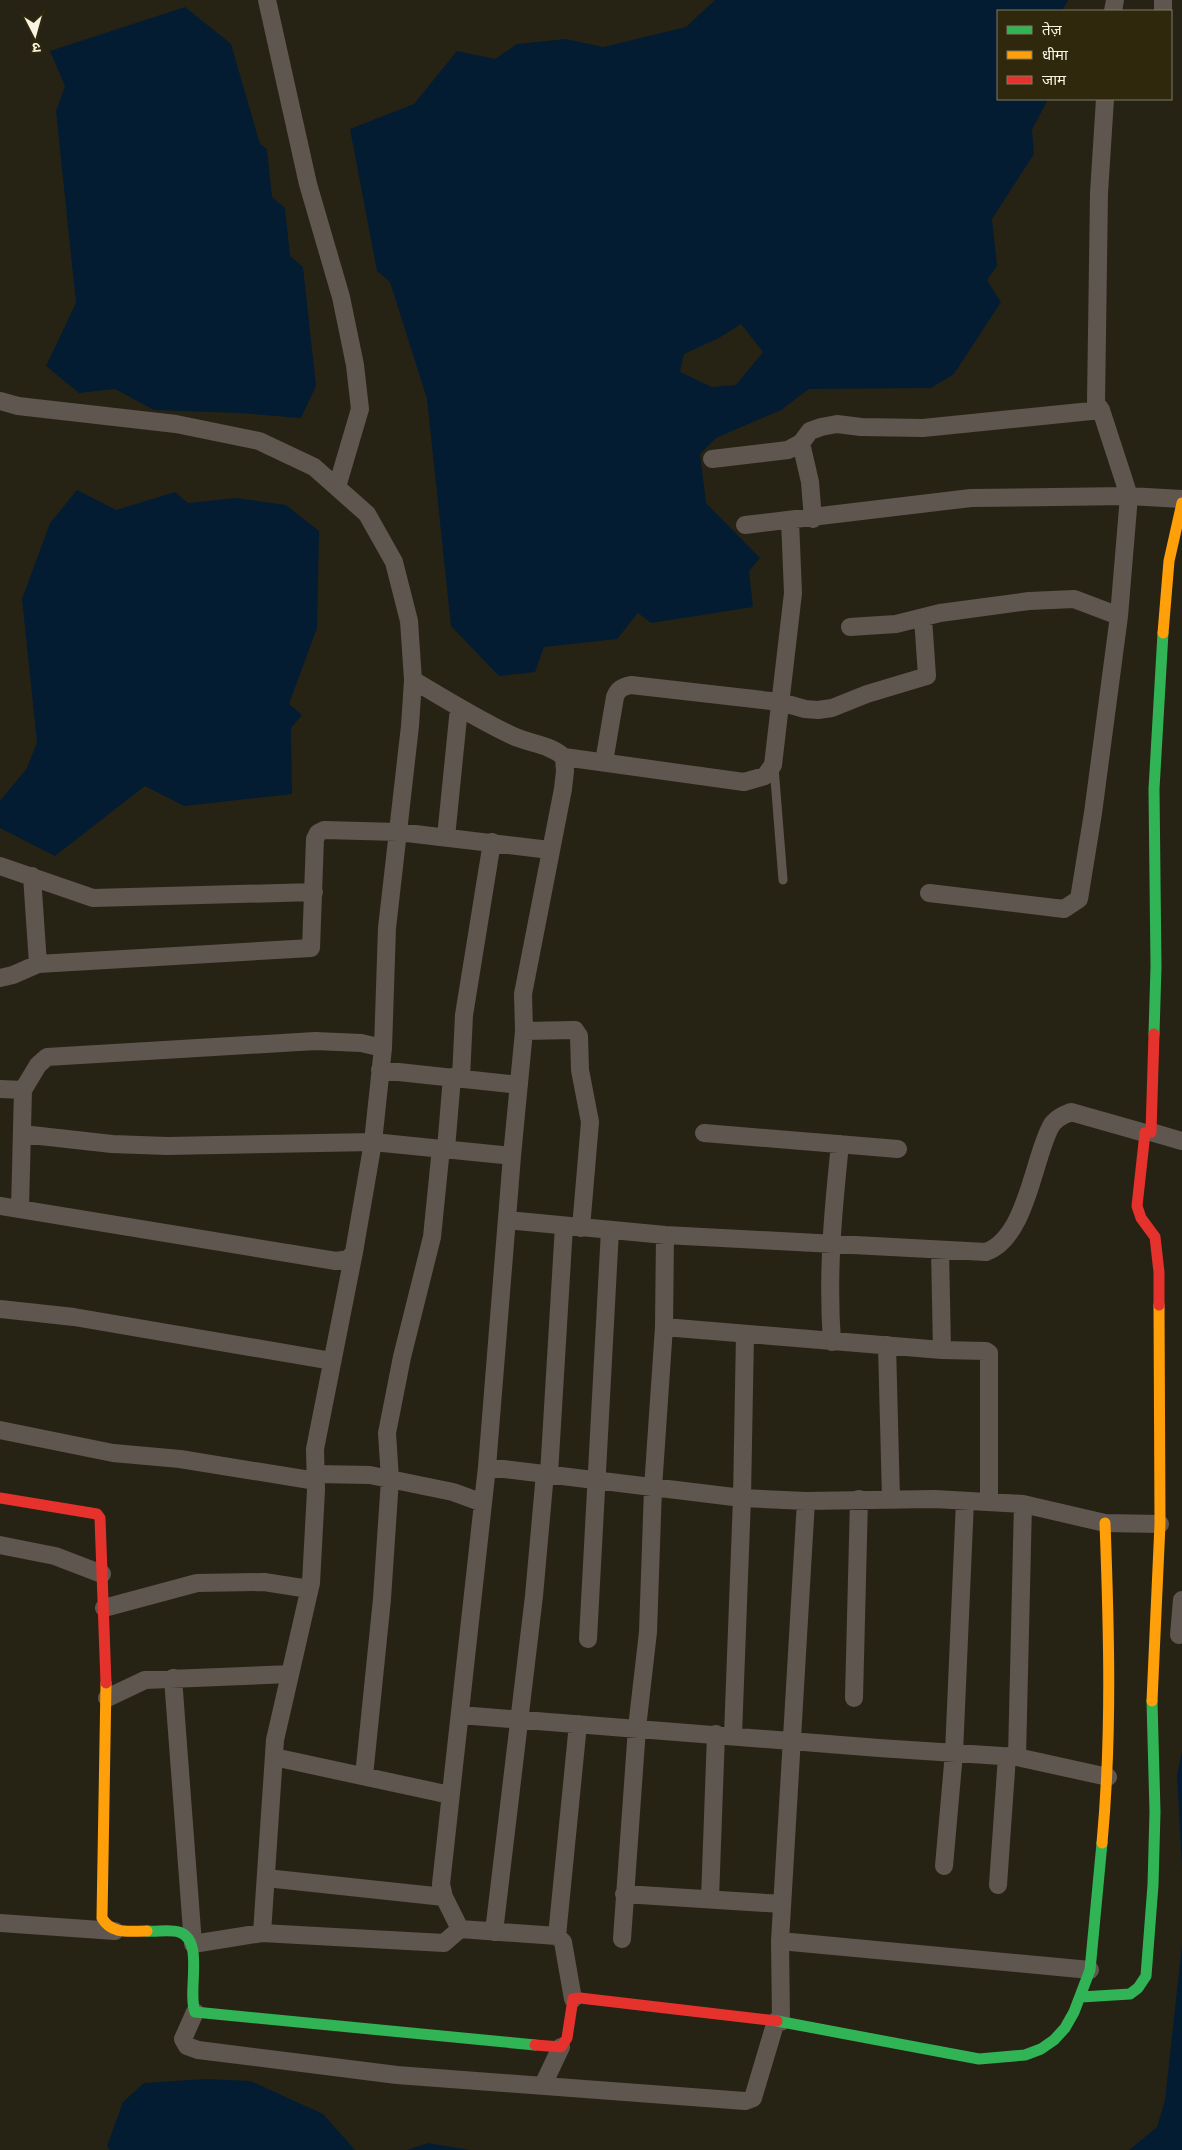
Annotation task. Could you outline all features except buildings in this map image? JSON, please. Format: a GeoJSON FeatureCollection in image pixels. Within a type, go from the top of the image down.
{"type":"FeatureCollection","features":[{"type":"Feature","properties":{"kind":"street"},"geometry":{"type":"LineString","coordinates":[[267,0],[308,184],[341,297],[354,364],[360,409],[337,487]]}},
{"type":"Feature","properties":{"kind":"street"},"geometry":{"type":"LineString","coordinates":[[929,893],[1064,909],[1079,899],[1093,813],[1119,616],[1128,496],[1101,410],[1096,403],[1099,193],[1105,100]]}},
{"type":"Feature","properties":{"kind":"street"},"geometry":{"type":"LineString","coordinates":[[0,401],[18,406],[176,424],[259,441],[314,468],[367,514],[394,562],[409,621],[414,680],[387,928],[383,1048],[373,1142],[354,1252],[315,1449],[313,1565],[275,1740],[262,1933]]}},
{"type":"Feature","properties":{"kind":"street"},"geometry":{"type":"LineString","coordinates":[[712,459],[788,450],[801,443],[810,431],[837,424],[861,427],[923,428],[1101,410]]}},
{"type":"Feature","properties":{"kind":"street"},"geometry":{"type":"LineString","coordinates":[[801,443],[810,482],[813,519]]}},
{"type":"Feature","properties":{"kind":"street"},"geometry":{"type":"LineString","coordinates":[[745,525],[813,519],[970,498],[1128,496],[1182,498]]}},
{"type":"Feature","properties":{"kind":"street"},"geometry":{"type":"LineString","coordinates":[[1081,1997],[1105,1994],[1128,1995],[1141,1986],[1146,1976],[1153,1885],[1152,1696],[1160,1524],[1157,1244],[1152,1230],[1141,1218],[1137,1206],[1148,1132],[1156,967],[1154,789],[1169,561],[1182,503]]}},
{"type":"Feature","properties":{"kind":"street"},"geometry":{"type":"LineString","coordinates":[[414,680],[459,708],[513,736],[555,749],[564,757],[744,782],[765,776],[773,765],[793,592],[790,520]]}},
{"type":"Feature","properties":{"kind":"street"},"geometry":{"type":"LineString","coordinates":[[1169,561],[1182,549]]}},
{"type":"Feature","properties":{"kind":"street"},"geometry":{"type":"LineString","coordinates":[[850,627],[896,624],[940,613],[1029,601],[1074,599],[1119,616]]}},
{"type":"Feature","properties":{"kind":"street"},"geometry":{"type":"LineString","coordinates":[[604,762],[615,697],[617,690],[624,686],[631,685],[780,702],[805,709],[832,708],[867,694],[924,679],[928,673],[923,618]]}},
{"type":"Feature","properties":{"kind":"street"},"geometry":{"type":"LineString","coordinates":[[446,837],[459,708]]}},
{"type":"Feature","properties":{"kind":"street"},"geometry":{"type":"LineString","coordinates":[[460,1929],[444,1897],[441,1884],[487,1467],[524,1031],[523,994],[566,771],[564,757]]}},
{"type":"Feature","properties":{"kind":"street"},"geometry":{"type":"LineString","coordinates":[[0,978],[13,976],[38,964],[308,949],[312,946],[315,839],[318,833],[324,830],[398,832],[550,850]]}},
{"type":"Feature","properties":{"kind":"street"},"geometry":{"type":"LineString","coordinates":[[364,1776],[382,1599],[390,1479],[386,1433],[389,1411],[432,1237],[443,1148],[457,1078],[464,1015],[492,842]]}},
{"type":"Feature","properties":{"kind":"street"},"geometry":{"type":"LineString","coordinates":[[0,866],[93,898],[314,892]]}},
{"type":"Feature","properties":{"kind":"street"},"geometry":{"type":"LineString","coordinates":[[32,876],[38,964]]}},
{"type":"Feature","properties":{"kind":"street"},"geometry":{"type":"LineString","coordinates":[[494,1932],[534,1596],[573,1227],[590,1122],[580,1070],[579,1036],[575,1030],[524,1031]]}},
{"type":"Feature","properties":{"kind":"street"},"geometry":{"type":"LineString","coordinates":[[20,1209],[23,1090],[38,1065],[47,1057],[315,1041],[361,1043],[383,1048]]}},
{"type":"Feature","properties":{"kind":"street"},"geometry":{"type":"LineString","coordinates":[[380,1070],[519,1085]]}},
{"type":"Feature","properties":{"kind":"street"},"geometry":{"type":"LineString","coordinates":[[0,1089],[23,1090]]}},
{"type":"Feature","properties":{"kind":"street"},"geometry":{"type":"LineString","coordinates":[[507,1220],[665,1235],[986,1252],[997,1248],[1006,1238],[1030,1190],[1050,1126],[1062,1115],[1071,1112],[1182,1141]]}},
{"type":"Feature","properties":{"kind":"street"},"geometry":{"type":"LineString","coordinates":[[704,1133],[898,1149]]}},
{"type":"Feature","properties":{"kind":"street"},"geometry":{"type":"LineString","coordinates":[[22,1134],[112,1144],[167,1146],[373,1142],[512,1156]]}},
{"type":"Feature","properties":{"kind":"street"},"geometry":{"type":"LineString","coordinates":[[832,1342],[828,1294],[830,1245],[840,1144]]}},
{"type":"Feature","properties":{"kind":"street"},"geometry":{"type":"LineString","coordinates":[[0,1206],[203,1241],[336,1261],[349,1259],[354,1252]]}},
{"type":"Feature","properties":{"kind":"street"},"geometry":{"type":"LineString","coordinates":[[588,1639],[610,1230]]}},
{"type":"Feature","properties":{"kind":"street"},"geometry":{"type":"LineString","coordinates":[[622,1939],[637,1728],[648,1632],[653,1488],[664,1327],[665,1235]]}},
{"type":"Feature","properties":{"kind":"street"},"geometry":{"type":"LineString","coordinates":[[940,1250],[942,1350]]}},
{"type":"Feature","properties":{"kind":"street"},"geometry":{"type":"LineString","coordinates":[[0,1309],[74,1317],[332,1361]]}},
{"type":"Feature","properties":{"kind":"street"},"geometry":{"type":"LineString","coordinates":[[664,1327],[942,1350],[986,1350],[989,1353],[989,1502]]}},
{"type":"Feature","properties":{"kind":"street"},"geometry":{"type":"LineString","coordinates":[[710,1900],[742,1498],[745,1334]]}},
{"type":"Feature","properties":{"kind":"street"},"geometry":{"type":"LineString","coordinates":[[887,1346],[891,1499]]}},
{"type":"Feature","properties":{"kind":"street"},"geometry":{"type":"LineString","coordinates":[[0,1430],[113,1453],[180,1459],[316,1477],[370,1474],[454,1492],[483,1503]]}},
{"type":"Feature","properties":{"kind":"street"},"geometry":{"type":"LineString","coordinates":[[487,1467],[742,1498],[806,1501],[891,1499],[1023,1504],[1105,1522],[1160,1524]]}},
{"type":"Feature","properties":{"kind":"street"},"geometry":{"type":"LineString","coordinates":[[0,1498],[97,1514],[100,1518],[107,1698],[102,1918],[107,1928],[115,1931]]}},
{"type":"Feature","properties":{"kind":"street"},"geometry":{"type":"LineString","coordinates":[[854,1698],[859,1499]]}},
{"type":"Feature","properties":{"kind":"street"},"geometry":{"type":"LineString","coordinates":[[173,1678],[193,1944],[193,2009],[195,2012],[183,2039],[187,2046],[198,2050],[397,2075],[750,2101],[753,2098],[778,2022],[780,1941],[806,1501]]}},
{"type":"Feature","properties":{"kind":"street"},"geometry":{"type":"LineString","coordinates":[[944,1866],[954,1753],[965,1501]]}},
{"type":"Feature","properties":{"kind":"street"},"geometry":{"type":"LineString","coordinates":[[998,1885],[1012,1757],[1023,1504]]}},
{"type":"Feature","properties":{"kind":"street"},"geometry":{"type":"LineString","coordinates":[[573,1999],[580,1998],[778,2022],[979,2059],[1006,2059],[1026,2056],[1048,2047],[1066,2028],[1081,1997],[1090,1970],[1108,1778],[1109,1630],[1105,1522]]}},
{"type":"Feature","properties":{"kind":"street"},"geometry":{"type":"LineString","coordinates":[[0,1545],[55,1556],[102,1574]]}},
{"type":"Feature","properties":{"kind":"street"},"geometry":{"type":"LineString","coordinates":[[104,1608],[197,1583],[264,1582],[309,1589]]}},
{"type":"Feature","properties":{"kind":"street"},"geometry":{"type":"LineString","coordinates":[[1179,1635],[1182,1600]]}},
{"type":"Feature","properties":{"kind":"street"},"geometry":{"type":"LineString","coordinates":[[107,1698],[145,1680],[290,1674]]}},
{"type":"Feature","properties":{"kind":"street"},"geometry":{"type":"LineString","coordinates":[[460,1715],[1012,1757],[1108,1778]]}},
{"type":"Feature","properties":{"kind":"street"},"geometry":{"type":"LineString","coordinates":[[543,2086],[567,2038],[573,1999],[563,1942],[558,1936],[578,1724]]}},
{"type":"Feature","properties":{"kind":"street"},"geometry":{"type":"LineString","coordinates":[[274,1757],[450,1796]]}},
{"type":"Feature","properties":{"kind":"street"},"geometry":{"type":"LineString","coordinates":[[266,1878],[444,1897]]}},
{"type":"Feature","properties":{"kind":"street"},"geometry":{"type":"LineString","coordinates":[[624,1894],[782,1904]]}},
{"type":"Feature","properties":{"kind":"street"},"geometry":{"type":"LineString","coordinates":[[0,1923],[115,1931],[179,1932],[187,1935],[193,1944]]}},
{"type":"Feature","properties":{"kind":"street"},"geometry":{"type":"LineString","coordinates":[[193,1944],[262,1933],[444,1942],[460,1929],[558,1936]]}},
{"type":"Feature","properties":{"kind":"street"},"geometry":{"type":"LineString","coordinates":[[780,1941],[1090,1970]]}},
{"type":"Feature","properties":{"kind":"street"},"geometry":{"type":"LineString","coordinates":[[195,2012],[561,2047]]}},
{"type":"Feature","properties":{"kind":"lane"},"geometry":{"type":"LineString","coordinates":[[773,765],[783,880]]}},
{"type":"Feature","properties":{"kind":"water"},"geometry":{"type":"Polygon","coordinates":[[[715,0],[1068,0],[1063,10],[997,10],[997,100],[1047,100],[1032,130],[1034,154],[992,219],[997,266],[987,280],[1001,302],[954,374],[931,388],[809,389],[781,410],[716,438],[700,454],[706,503],[760,558],[749,571],[753,607],[651,623],[638,613],[617,639],[544,647],[535,672],[499,676],[451,626],[427,399],[390,282],[377,271],[350,129],[414,104],[457,51],[495,59],[517,44],[566,39],[603,47],[686,27],[715,0]],[[741,324],[719,338],[684,354],[680,372],[712,387],[736,385],[763,352],[741,324]]]}},
{"type":"Feature","properties":{"kind":"water"},"geometry":{"type":"Polygon","coordinates":[[[185,7],[231,44],[260,144],[267,149],[272,197],[285,208],[290,256],[303,267],[316,386],[301,418],[240,413],[154,410],[115,389],[79,393],[46,366],[76,303],[56,111],[65,86],[50,51],[185,7]]]}},
{"type":"Feature","properties":{"kind":"water"},"geometry":{"type":"Polygon","coordinates":[[[77,490],[116,510],[175,492],[188,503],[236,498],[286,505],[319,531],[317,628],[289,704],[302,715],[291,728],[292,794],[184,806],[145,786],[55,856],[0,828],[0,801],[27,768],[37,742],[22,599],[50,523],[77,490]]]}},
{"type":"Feature","properties":{"kind":"water"},"geometry":{"type":"Polygon","coordinates":[[[1182,1752],[1182,1867],[1177,1775],[1182,1752]]]}},
{"type":"Feature","properties":{"kind":"water"},"geometry":{"type":"Polygon","coordinates":[[[1182,1945],[1182,2150],[1129,2150],[1157,2127],[1165,2100],[1182,1945]]]}},
{"type":"Feature","properties":{"kind":"water"},"geometry":{"type":"Polygon","coordinates":[[[206,2079],[251,2081],[323,2114],[355,2150],[110,2150],[107,2146],[123,2102],[144,2083],[206,2079]]]}},
{"type":"Feature","properties":{"kind":"water"},"geometry":{"type":"Polygon","coordinates":[[[428,2143],[470,2150],[407,2150],[428,2143]]]}},
{"type":"Feature","properties":{"kind":"traffic: fast"},"geometry":{"type":"LineString","coordinates":[[1154,1034],[1156,967],[1154,789],[1163,633]]}},
{"type":"Feature","properties":{"kind":"traffic: fast"},"geometry":{"type":"LineString","coordinates":[[1081,1997],[1130,1994],[1138,1988],[1146,1976],[1153,1885],[1155,1812],[1152,1701]]}},
{"type":"Feature","properties":{"kind":"traffic: fast"},"geometry":{"type":"LineString","coordinates":[[777,2021],[979,2059],[1025,2055],[1041,2049],[1054,2040],[1065,2028],[1074,2012],[1090,1970],[1102,1843]]}},
{"type":"Feature","properties":{"kind":"traffic: fast"},"geometry":{"type":"LineString","coordinates":[[147,1931],[175,1931],[187,1937],[193,1955],[193,2003],[195,2012],[535,2045]]}},
{"type":"Feature","properties":{"kind":"traffic: slow"},"geometry":{"type":"LineString","coordinates":[[1163,633],[1169,561],[1182,503]]}},
{"type":"Feature","properties":{"kind":"traffic: slow"},"geometry":{"type":"LineString","coordinates":[[1152,1701],[1160,1524],[1159,1305]]}},
{"type":"Feature","properties":{"kind":"traffic: slow"},"geometry":{"type":"LineString","coordinates":[[1102,1843],[1108,1723],[1105,1523]]}},
{"type":"Feature","properties":{"kind":"traffic: slow"},"geometry":{"type":"LineString","coordinates":[[106,1683],[102,1918],[116,1930],[147,1931]]}},
{"type":"Feature","properties":{"kind":"traffic: jam"},"geometry":{"type":"LineString","coordinates":[[1154,1034],[1151,1132],[1145,1133],[1137,1206],[1141,1218],[1155,1237],[1159,1272],[1159,1305]]}},
{"type":"Feature","properties":{"kind":"traffic: jam"},"geometry":{"type":"LineString","coordinates":[[0,1498],[97,1514],[100,1518],[106,1683]]}},
{"type":"Feature","properties":{"kind":"traffic: jam"},"geometry":{"type":"LineString","coordinates":[[535,2045],[561,2047],[567,2038],[573,1999],[580,1998],[777,2021]]}}]}
